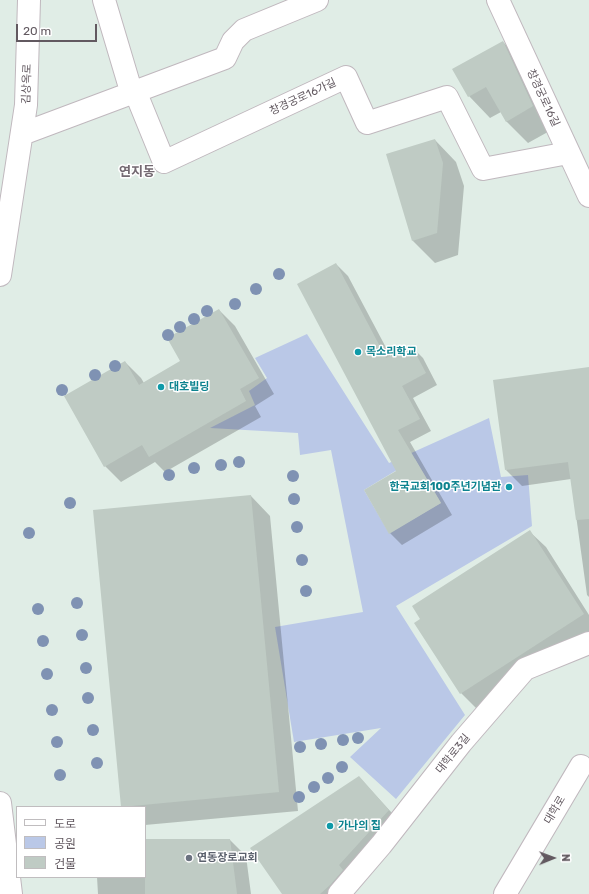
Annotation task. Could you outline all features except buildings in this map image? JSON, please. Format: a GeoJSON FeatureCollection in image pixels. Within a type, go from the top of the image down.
{"type":"FeatureCollection","features":[{"type":"Feature","properties":{"kind":"street","name":"김상옥로"},"geometry":{"type":"LineString","coordinates":[[0,275],[8,171],[22,134],[26,105],[29,0]]}},
{"type":"Feature","properties":{"kind":"street","name":"창경궁로16가길"},"geometry":{"type":"LineString","coordinates":[[104,0],[129,84],[136,91],[164,162],[346,77],[367,123],[447,97],[483,169],[568,153]]}},
{"type":"Feature","properties":{"kind":"street"},"geometry":{"type":"LineString","coordinates":[[22,134],[225,58],[233,41],[244,30],[317,0]]}},
{"type":"Feature","properties":{"kind":"street","name":"창경궁로16길"},"geometry":{"type":"LineString","coordinates":[[498,0],[589,196]]}},
{"type":"Feature","properties":{"kind":"street","name":"대학로3길"},"geometry":{"type":"LineString","coordinates":[[339,894],[381,845],[461,743],[525,669],[589,644]]}},
{"type":"Feature","properties":{"kind":"street","name":"대학로"},"geometry":{"type":"LineString","coordinates":[[505,894],[581,766]]}},
{"type":"Feature","properties":{"kind":"street"},"geometry":{"type":"LineString","coordinates":[[0,803],[11,894]]}},
{"type":"Feature","properties":{"kind":"green space"},"geometry":{"type":"Polygon","coordinates":[[[307,334],[389,463],[489,418],[501,477],[528,475],[532,526],[396,606],[465,715],[396,799],[350,757],[381,728],[294,742],[275,627],[363,612],[331,450],[300,455],[298,433],[210,428],[255,405],[249,391],[267,378],[255,358],[307,334]],[[415,459],[364,490],[389,533],[441,503],[415,459]]]}},
{"type":"Feature","properties":{"kind":"place","name":"목소리학교"},"geometry":{"type":"Point","coordinates":[358,352]}},
{"type":"Feature","properties":{"kind":"place","name":"대호빌딩"},"geometry":{"type":"Point","coordinates":[161,387]}},
{"type":"Feature","properties":{"kind":"place","name":"한국교회100주년기념관"},"geometry":{"type":"Point","coordinates":[509,487]}},
{"type":"Feature","properties":{"kind":"place","name":"가나의 집"},"geometry":{"type":"Point","coordinates":[330,826]}},
{"type":"Feature","properties":{"kind":"place","name":"연동장로교회"},"geometry":{"type":"Point","coordinates":[189,858]}},
{"type":"Feature","properties":{"kind":"district","name":"연지동"},"geometry":{"type":"Point","coordinates":[137,172]}}]}
